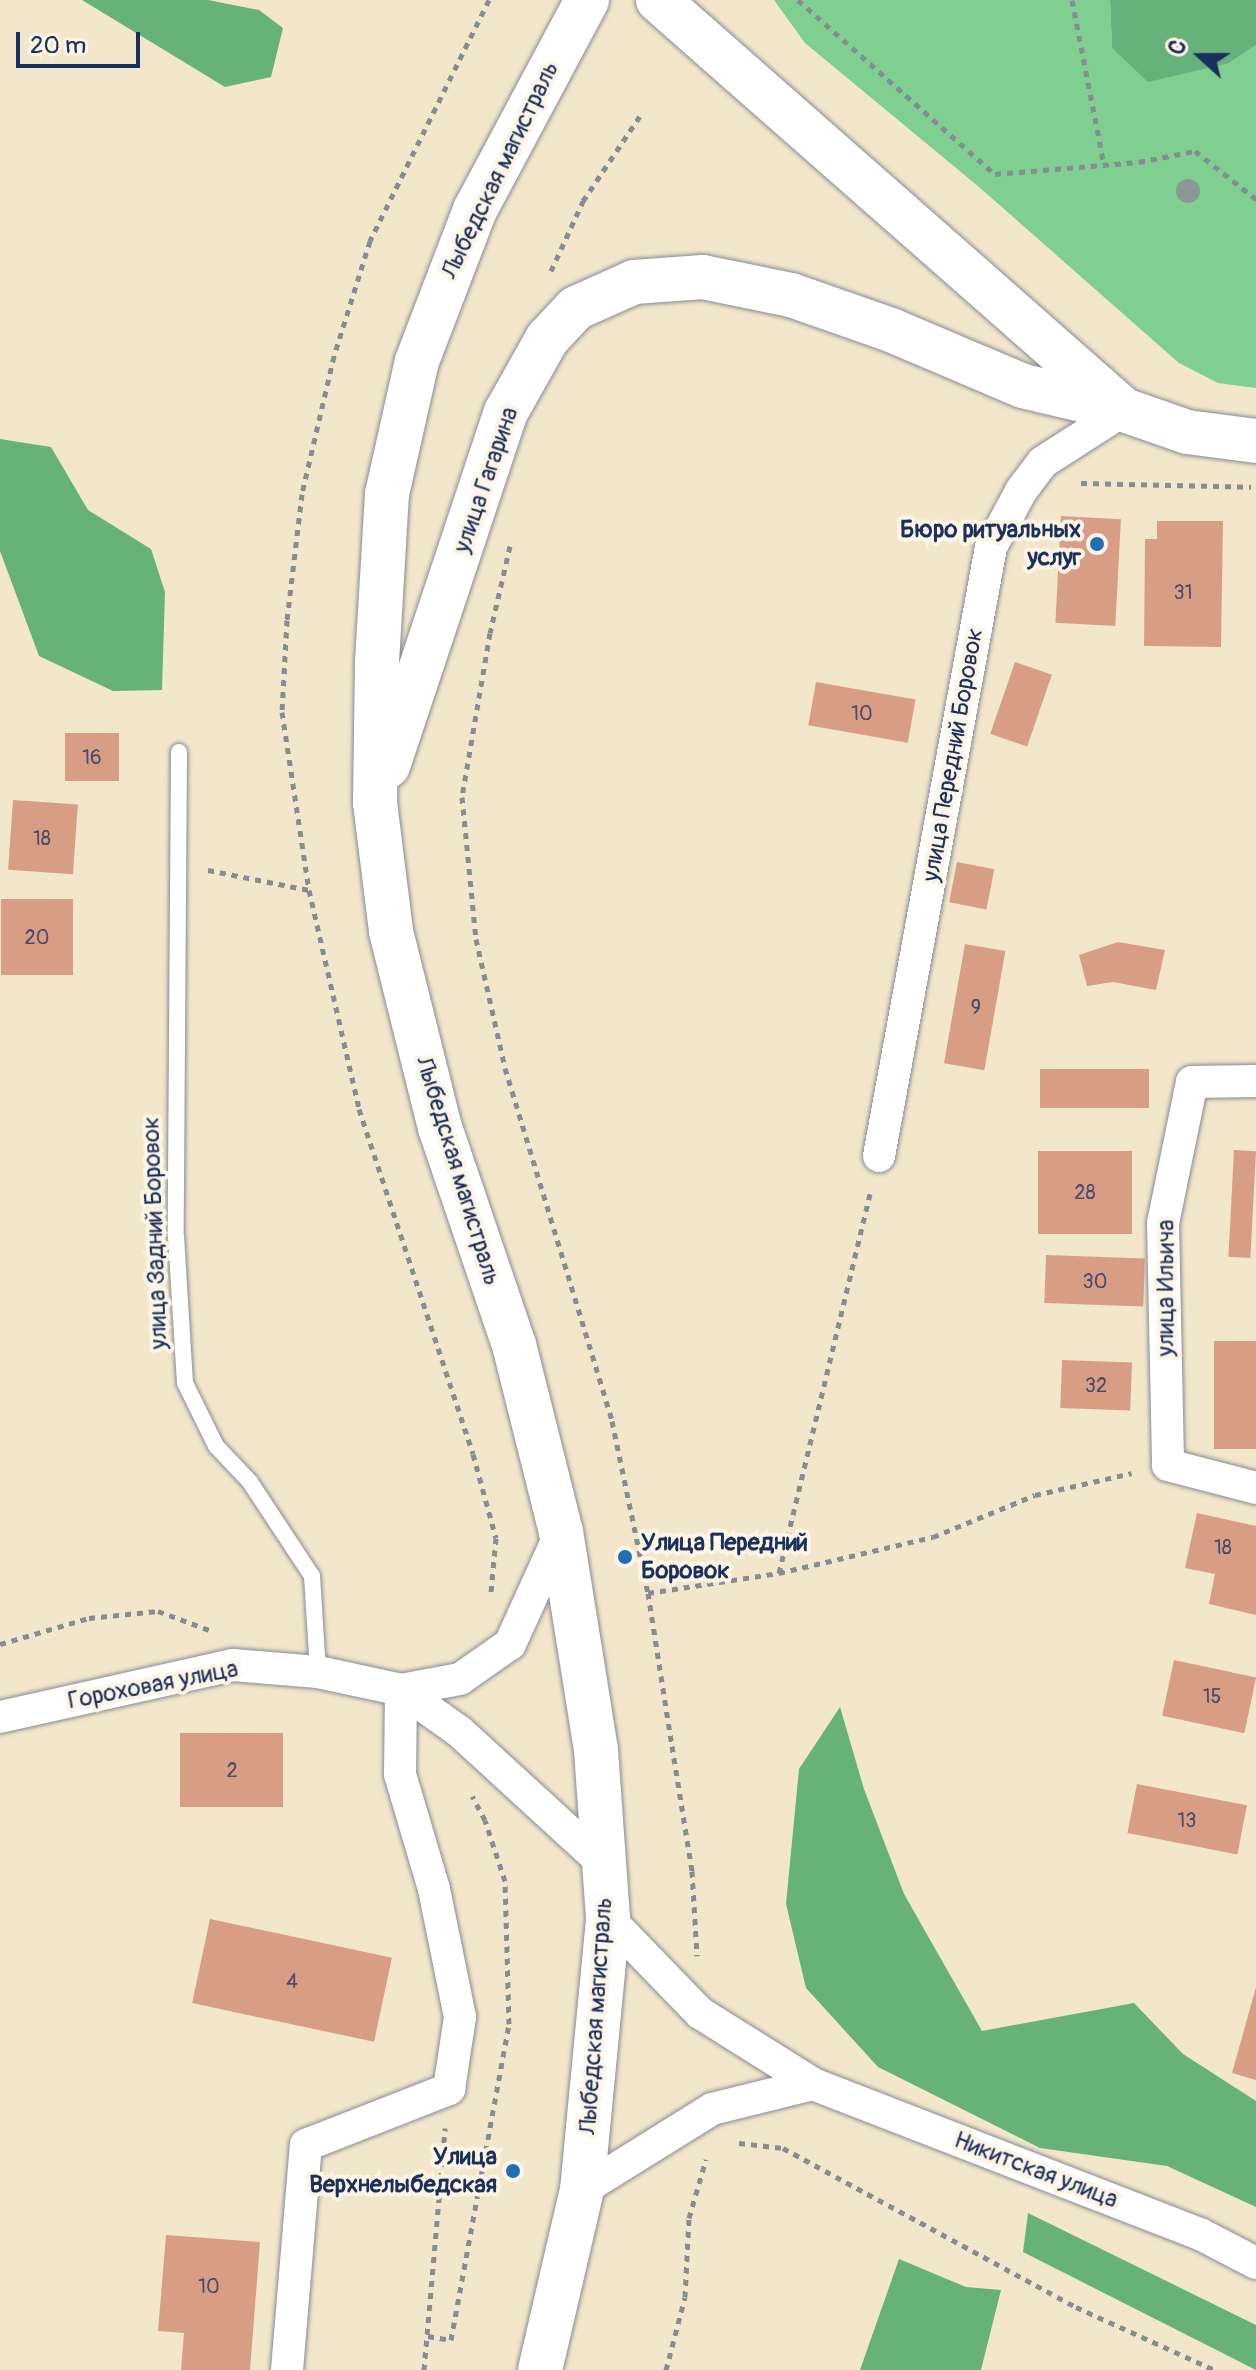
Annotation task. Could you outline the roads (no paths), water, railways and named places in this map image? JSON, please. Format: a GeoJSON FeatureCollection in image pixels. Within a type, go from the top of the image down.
{"type":"FeatureCollection","features":[{"type":"Feature","properties":{"kind":"main road","name":"Лыбедская магистраль"},"geometry":{"type":"LineString","coordinates":[[540,2370],[582,2190],[608,1918],[596,1750],[561,1532],[514,1345],[440,1128],[391,931],[375,803],[377,662],[387,494],[417,361],[475,210],[587,0]]}},
{"type":"Feature","properties":{"kind":"main road","name":"улица Гагарина"},"geometry":{"type":"LineString","coordinates":[[658,0],[1124,410]]}},
{"type":"Feature","properties":{"kind":"main road","name":"улица Гагарина"},"geometry":{"type":"LineString","coordinates":[[375,803],[506,412],[547,339],[576,308],[634,282],[703,277],[791,295],[891,330],[1023,386],[1124,410],[1187,432],[1256,441]]}},
{"type":"Feature","properties":{"kind":"street","name":"улица Передний Боровок"},"geometry":{"type":"LineString","coordinates":[[879,1156],[991,547],[1021,491],[1043,462],[1124,410]]}},
{"type":"Feature","properties":{"kind":"street","name":"улица Ильича"},"geometry":{"type":"LineString","coordinates":[[1256,1081],[1192,1082],[1163,1223],[1168,1465],[1256,1488]]}},
{"type":"Feature","properties":{"kind":"street","name":"Гороховая улица"},"geometry":{"type":"LineString","coordinates":[[0,1717],[233,1665],[318,1672],[401,1690],[460,1679],[510,1644],[561,1532]]}},
{"type":"Feature","properties":{"kind":"street","name":"Гороховая улица"},"geometry":{"type":"LineString","coordinates":[[401,1690],[460,1732],[605,1865]]}},
{"type":"Feature","properties":{"kind":"street"},"geometry":{"type":"LineString","coordinates":[[287,2370],[306,2145],[449,2089],[460,2017],[434,1889],[400,1774],[401,1690]]}},
{"type":"Feature","properties":{"kind":"street","name":"Никитская улица"},"geometry":{"type":"LineString","coordinates":[[608,1918],[700,2013],[813,2084],[1200,2234],[1256,2263]]}},
{"type":"Feature","properties":{"kind":"street"},"geometry":{"type":"LineString","coordinates":[[582,2190],[712,2109],[813,2084]]}},
{"type":"Feature","properties":{"kind":"lane","name":"улица Задний Боровок"},"geometry":{"type":"LineString","coordinates":[[179,752],[176,1221],[185,1383],[216,1446],[250,1482],[312,1576],[318,1672]]}},
{"type":"Feature","properties":{"kind":"place","name":"Бюро ритуальных услуг"},"geometry":{"type":"Point","coordinates":[1097,544]}},
{"type":"Feature","properties":{"kind":"place","name":"Улица Передний Боровок"},"geometry":{"type":"Point","coordinates":[625,1557]}},
{"type":"Feature","properties":{"kind":"place","name":"Улица Верхнелыбедская"},"geometry":{"type":"Point","coordinates":[513,2171]}}]}
